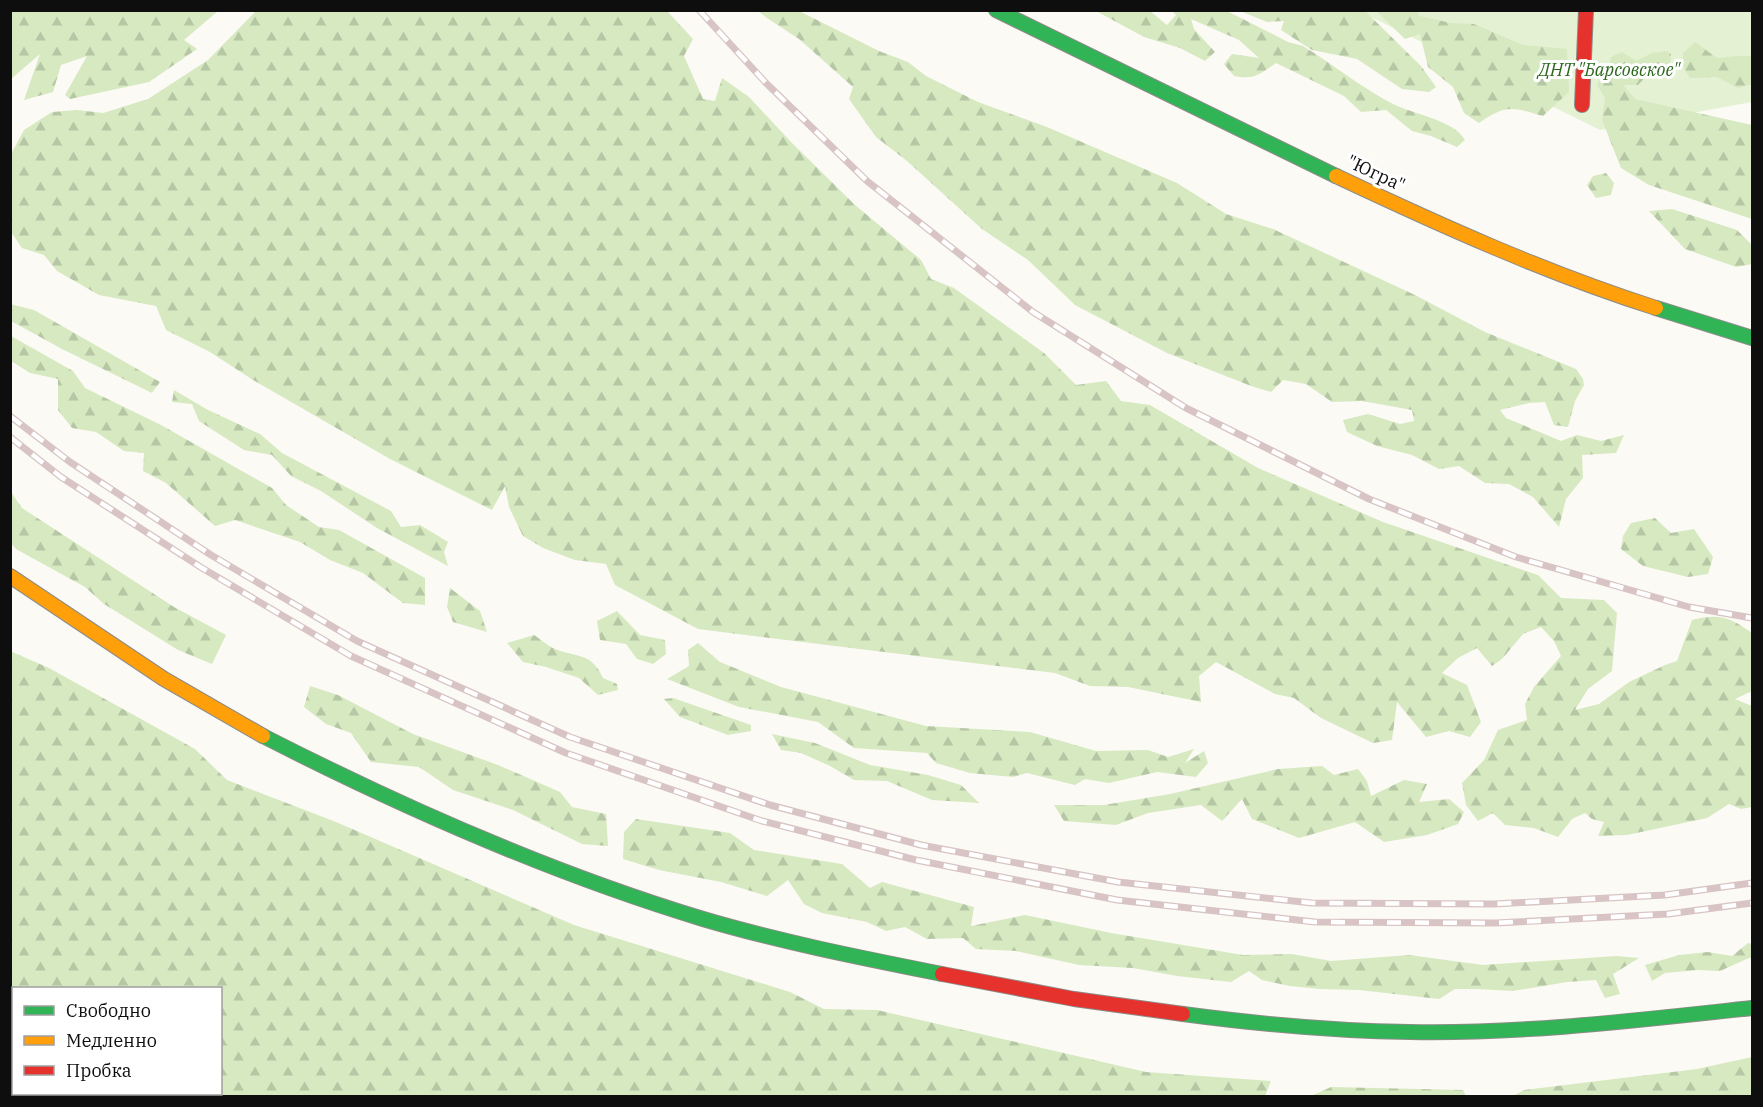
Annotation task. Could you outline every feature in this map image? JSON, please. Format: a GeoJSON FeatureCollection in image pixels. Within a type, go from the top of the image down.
{"type":"FeatureCollection","features":[{"type":"Feature","properties":{"kind":"main road","name":"\"Югра\""},"geometry":{"type":"LineString","coordinates":[[996,10],[1301,158],[1458,231],[1556,273],[1674,315],[1752,338]]}},
{"type":"Feature","properties":{"kind":"main road"},"geometry":{"type":"LineString","coordinates":[[1582,105],[1587,10]]}},
{"type":"Feature","properties":{"kind":"main road"},"geometry":{"type":"LineString","coordinates":[[10,576],[145,667],[256,733],[410,809],[538,861],[679,911],[822,950],[1022,991],[1222,1020],[1314,1029],[1413,1032],[1509,1030],[1620,1022],[1752,1008]]}},
{"type":"Feature","properties":{"kind":"green space"},"geometry":{"type":"Polygon","coordinates":[[[11,10],[218,11],[184,40],[197,49],[149,82],[70,99],[65,95],[87,56],[61,65],[53,92],[24,100],[40,54],[11,79],[11,10]]]}},
{"type":"Feature","properties":{"kind":"green space"},"geometry":{"type":"Polygon","coordinates":[[[256,11],[667,11],[693,39],[684,56],[703,99],[715,101],[722,78],[749,97],[855,205],[921,260],[931,279],[954,288],[1044,353],[1076,385],[1106,381],[1121,401],[1150,405],[1258,468],[1383,522],[1538,575],[1561,598],[1604,600],[1617,613],[1612,671],[1588,689],[1575,710],[1599,704],[1629,682],[1677,661],[1692,620],[1710,617],[1724,618],[1752,633],[1752,691],[1735,699],[1752,706],[1752,807],[1741,809],[1729,804],[1707,818],[1627,835],[1598,836],[1604,822],[1592,819],[1585,813],[1572,819],[1558,837],[1534,828],[1505,825],[1493,813],[1478,821],[1466,805],[1462,783],[1484,760],[1498,730],[1527,720],[1525,704],[1534,687],[1561,656],[1554,641],[1541,627],[1523,634],[1502,659],[1492,666],[1477,648],[1458,658],[1442,673],[1467,685],[1481,722],[1470,737],[1449,731],[1426,737],[1397,702],[1392,740],[1373,743],[1321,718],[1294,698],[1275,694],[1216,662],[1199,676],[1201,702],[1128,687],[1090,686],[1055,673],[698,629],[615,585],[606,564],[575,560],[543,548],[523,536],[509,507],[505,486],[492,510],[390,459],[253,380],[210,352],[166,330],[156,306],[99,295],[57,271],[44,255],[22,248],[11,232],[11,154],[24,130],[52,112],[77,110],[103,113],[148,99],[208,60],[256,11]]]}},
{"type":"Feature","properties":{"kind":"green space"},"geometry":{"type":"Polygon","coordinates":[[[758,11],[799,11],[879,51],[908,62],[926,76],[978,102],[1047,127],[1177,183],[1226,214],[1273,229],[1415,295],[1485,332],[1576,369],[1584,385],[1575,401],[1568,427],[1554,425],[1545,402],[1529,403],[1500,410],[1506,418],[1561,441],[1577,435],[1601,441],[1624,435],[1616,453],[1582,455],[1583,478],[1566,499],[1559,527],[1533,497],[1509,484],[1485,483],[1459,466],[1439,469],[1412,455],[1377,446],[1347,432],[1343,420],[1368,414],[1400,424],[1414,421],[1412,410],[1362,401],[1332,402],[1306,384],[1283,380],[1271,392],[1167,353],[1075,305],[1028,260],[982,229],[907,161],[876,137],[849,99],[853,87],[799,39],[758,11]]]}},
{"type":"Feature","properties":{"kind":"green space"},"geometry":{"type":"Polygon","coordinates":[[[1096,11],[1150,11],[1167,25],[1176,15],[1172,11],[1227,11],[1288,42],[1303,46],[1382,98],[1401,108],[1452,127],[1465,140],[1457,147],[1412,131],[1386,110],[1361,112],[1344,96],[1276,63],[1252,77],[1234,76],[1224,64],[1232,54],[1259,58],[1239,40],[1191,19],[1194,29],[1215,52],[1205,61],[1180,48],[1144,37],[1096,11]]]}},
{"type":"Feature","properties":{"kind":"green space"},"geometry":{"type":"Polygon","coordinates":[[[1240,11],[1365,11],[1421,66],[1436,87],[1429,92],[1402,89],[1357,59],[1312,50],[1281,30],[1284,21],[1267,22],[1240,11]]]}},
{"type":"Feature","properties":{"kind":"green space","name":"ДНТ \"Барсовское\""},"geometry":{"type":"Polygon","coordinates":[[[1359,11],[1752,11],[1752,102],[1600,130],[1359,11]]]}},
{"type":"Feature","properties":{"kind":"green space"},"geometry":{"type":"Polygon","coordinates":[[[1376,11],[1417,11],[1420,16],[1451,23],[1474,24],[1523,45],[1567,49],[1569,92],[1543,116],[1510,109],[1496,113],[1479,123],[1464,113],[1453,87],[1428,67],[1420,34],[1405,39],[1376,11]]]}},
{"type":"Feature","properties":{"kind":"green space"},"geometry":{"type":"Polygon","coordinates":[[[1695,42],[1717,58],[1752,56],[1752,84],[1738,88],[1717,77],[1690,78],[1683,67],[1683,53],[1695,42]]]}},
{"type":"Feature","properties":{"kind":"green space"},"geometry":{"type":"Polygon","coordinates":[[[1666,51],[1671,54],[1670,68],[1652,73],[1638,85],[1623,85],[1635,99],[1752,125],[1752,219],[1649,185],[1621,168],[1602,120],[1605,98],[1597,85],[1601,77],[1608,74],[1611,57],[1622,52],[1636,61],[1652,53],[1666,51]]]}},
{"type":"Feature","properties":{"kind":"green space"},"geometry":{"type":"Polygon","coordinates":[[[1606,173],[1614,183],[1611,195],[1596,198],[1587,185],[1593,176],[1606,173]]]}},
{"type":"Feature","properties":{"kind":"green space"},"geometry":{"type":"Polygon","coordinates":[[[1672,209],[1737,230],[1752,245],[1752,264],[1736,267],[1685,249],[1649,211],[1672,209]]]}},
{"type":"Feature","properties":{"kind":"green space"},"geometry":{"type":"Polygon","coordinates":[[[10,304],[34,310],[160,382],[152,393],[62,349],[11,321],[10,304]]]}},
{"type":"Feature","properties":{"kind":"green space"},"geometry":{"type":"Polygon","coordinates":[[[11,336],[73,371],[85,388],[161,425],[272,488],[286,505],[319,527],[339,530],[425,578],[425,605],[403,603],[363,573],[330,560],[300,542],[235,520],[215,526],[166,483],[143,471],[144,453],[124,451],[96,432],[72,428],[58,410],[58,379],[30,373],[11,361],[11,336]]]}},
{"type":"Feature","properties":{"kind":"green space"},"geometry":{"type":"Polygon","coordinates":[[[174,390],[208,410],[260,434],[282,453],[391,511],[401,527],[420,525],[448,542],[444,552],[448,566],[377,528],[321,491],[291,476],[272,455],[244,450],[199,421],[192,404],[172,402],[174,390]]]}},
{"type":"Feature","properties":{"kind":"green space"},"geometry":{"type":"Polygon","coordinates":[[[11,492],[22,508],[174,607],[226,635],[212,664],[178,650],[104,604],[85,587],[16,549],[11,543],[11,492]]]}},
{"type":"Feature","properties":{"kind":"green space"},"geometry":{"type":"Polygon","coordinates":[[[1655,518],[1671,533],[1694,529],[1713,557],[1708,574],[1688,577],[1643,566],[1621,549],[1623,536],[1631,523],[1655,518]]]}},
{"type":"Feature","properties":{"kind":"green space"},"geometry":{"type":"Polygon","coordinates":[[[450,588],[480,611],[487,632],[453,622],[447,607],[450,588]]]}},
{"type":"Feature","properties":{"kind":"green space"},"geometry":{"type":"Polygon","coordinates":[[[617,611],[640,635],[665,640],[666,654],[653,664],[637,659],[626,644],[600,640],[597,621],[617,611]]]}},
{"type":"Feature","properties":{"kind":"green space"},"geometry":{"type":"Polygon","coordinates":[[[534,635],[553,648],[588,659],[603,678],[617,684],[618,690],[598,695],[579,678],[523,662],[507,643],[534,635]]]}},
{"type":"Feature","properties":{"kind":"green space"},"geometry":{"type":"Polygon","coordinates":[[[698,643],[720,662],[781,687],[926,726],[1030,732],[1096,751],[1148,750],[1168,757],[1194,749],[1185,763],[1204,751],[1208,763],[1196,777],[1157,772],[1109,783],[1085,779],[1075,785],[1027,773],[1013,777],[970,773],[936,763],[927,753],[854,748],[818,722],[739,707],[667,679],[689,666],[688,650],[698,643]]]}},
{"type":"Feature","properties":{"kind":"green space"},"geometry":{"type":"Polygon","coordinates":[[[10,651],[49,668],[195,749],[227,780],[336,822],[574,925],[790,992],[824,1009],[877,1010],[1146,1072],[1271,1081],[1265,1096],[11,1096],[10,651]]]}},
{"type":"Feature","properties":{"kind":"green space"},"geometry":{"type":"Polygon","coordinates":[[[310,686],[338,695],[413,734],[498,765],[560,792],[572,807],[606,814],[608,846],[582,844],[513,810],[453,790],[419,767],[371,762],[351,733],[326,724],[304,707],[310,686]]]}},
{"type":"Feature","properties":{"kind":"green space"},"geometry":{"type":"Polygon","coordinates":[[[673,698],[751,725],[751,731],[728,735],[680,717],[664,699],[673,698]]]}},
{"type":"Feature","properties":{"kind":"green space"},"geometry":{"type":"Polygon","coordinates":[[[772,734],[815,743],[870,765],[928,775],[961,785],[979,803],[932,800],[887,781],[854,780],[801,753],[781,750],[772,734]]]}},
{"type":"Feature","properties":{"kind":"green space"},"geometry":{"type":"Polygon","coordinates":[[[1322,766],[1334,775],[1358,769],[1367,781],[1371,796],[1404,780],[1427,784],[1419,802],[1449,799],[1464,812],[1458,824],[1427,835],[1384,842],[1355,822],[1299,838],[1252,819],[1242,799],[1222,821],[1201,805],[1148,813],[1116,825],[1064,821],[1054,805],[1104,805],[1170,794],[1278,769],[1322,766]]]}},
{"type":"Feature","properties":{"kind":"green space"},"geometry":{"type":"Polygon","coordinates":[[[636,819],[730,833],[754,850],[842,864],[870,888],[882,882],[974,907],[971,926],[1025,915],[1111,933],[1243,955],[1292,954],[1331,961],[1409,955],[1483,965],[1617,956],[1639,958],[1613,974],[1620,994],[1605,998],[1596,980],[1567,982],[1513,991],[1455,989],[1439,999],[1359,990],[1290,986],[1262,980],[1249,971],[1231,982],[1133,968],[1079,965],[1016,951],[976,949],[963,938],[927,939],[905,927],[886,931],[867,922],[822,913],[804,904],[788,880],[767,896],[721,882],[659,870],[623,859],[624,832],[636,819]]]}},
{"type":"Feature","properties":{"kind":"green space"},"geometry":{"type":"Polygon","coordinates":[[[1748,943],[1752,944],[1752,958],[1720,971],[1697,970],[1665,973],[1652,981],[1645,965],[1679,955],[1708,952],[1732,956],[1748,943]]]}},
{"type":"Feature","properties":{"kind":"green space"},"geometry":{"type":"Polygon","coordinates":[[[1752,1057],[1752,1096],[1513,1096],[1524,1090],[1697,1069],[1752,1057]]]}},
{"type":"Feature","properties":{"kind":"green space"},"geometry":{"type":"Polygon","coordinates":[[[1331,1087],[1463,1090],[1466,1096],[1311,1096],[1331,1087]]]}},
{"type":"Feature","properties":{"kind":"railway"},"geometry":{"type":"LineString","coordinates":[[699,10],[766,83],[867,181],[1033,312],[1186,408],[1369,499],[1516,557],[1689,607],[1752,618]]}},
{"type":"Feature","properties":{"kind":"railway"},"geometry":{"type":"LineString","coordinates":[[10,416],[70,462],[211,555],[357,641],[570,737],[770,805],[921,845],[1118,882],[1312,903],[1494,904],[1665,895],[1752,883]]}},
{"type":"Feature","properties":{"kind":"railway"},"geometry":{"type":"LineString","coordinates":[[10,437],[61,477],[202,568],[351,656],[566,753],[762,821],[916,860],[1117,900],[1315,922],[1496,923],[1668,914],[1752,903]]}},
{"type":"Feature","properties":{"kind":"traffic: fast"},"geometry":{"type":"LineString","coordinates":[[996,10],[1336,176]]}},
{"type":"Feature","properties":{"kind":"traffic: fast"},"geometry":{"type":"LineString","coordinates":[[1656,308],[1752,338]]}},
{"type":"Feature","properties":{"kind":"traffic: fast"},"geometry":{"type":"LineString","coordinates":[[263,736],[316,763],[479,837],[646,901],[762,935],[942,974]]}},
{"type":"Feature","properties":{"kind":"traffic: fast"},"geometry":{"type":"LineString","coordinates":[[1183,1014],[1325,1029],[1453,1032],[1582,1025],[1752,1008]]}},
{"type":"Feature","properties":{"kind":"traffic: slow"},"geometry":{"type":"LineString","coordinates":[[1336,176],[1494,247],[1574,280],[1656,308]]}},
{"type":"Feature","properties":{"kind":"traffic: slow"},"geometry":{"type":"LineString","coordinates":[[10,576],[164,679],[263,736]]}},
{"type":"Feature","properties":{"kind":"traffic: jam"},"geometry":{"type":"LineString","coordinates":[[1582,105],[1586,10]]}},
{"type":"Feature","properties":{"kind":"traffic: jam"},"geometry":{"type":"LineString","coordinates":[[942,974],[1074,999],[1183,1014]]}}]}
